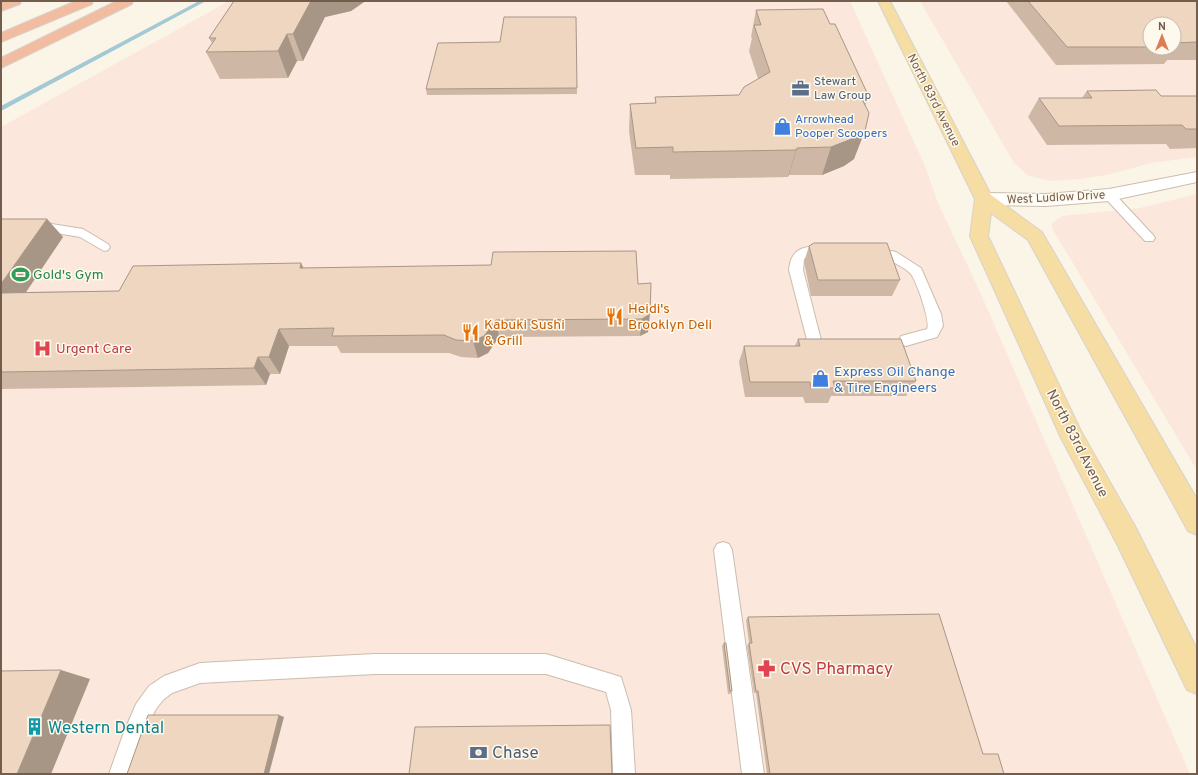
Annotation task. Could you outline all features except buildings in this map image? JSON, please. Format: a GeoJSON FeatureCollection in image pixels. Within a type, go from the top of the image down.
{"type":"FeatureCollection","features":[{"type":"Feature","properties":{"kind":"highway"},"geometry":{"type":"LineString","coordinates":[[1,7],[15,1]]}},
{"type":"Feature","properties":{"kind":"highway"},"geometry":{"type":"LineString","coordinates":[[1,38],[87,1]]}},
{"type":"Feature","properties":{"kind":"highway"},"geometry":{"type":"LineString","coordinates":[[1,64],[128,1]]}},
{"type":"Feature","properties":{"kind":"main road","name":"North 83rd Avenue"},"geometry":{"type":"LineString","coordinates":[[884,1],[984,199],[1035,236],[1197,523]]}},
{"type":"Feature","properties":{"kind":"main road","name":"North 83rd Avenue"},"geometry":{"type":"LineString","coordinates":[[984,199],[979,236],[1073,438],[1127,537],[1197,680]]}},
{"type":"Feature","properties":{"kind":"street","name":"West Ludlow Drive"},"geometry":{"type":"LineString","coordinates":[[984,199],[1052,199],[1109,195],[1197,177]]}},
{"type":"Feature","properties":{"kind":"lane"},"geometry":{"type":"LineString","coordinates":[[1109,195],[1149,238]]}},
{"type":"Feature","properties":{"kind":"lane"},"geometry":{"type":"LineString","coordinates":[[1,226],[39,226],[83,233],[104,247]]}},
{"type":"Feature","properties":{"kind":"lane"},"geometry":{"type":"LineString","coordinates":[[814,340],[795,261],[799,255],[808,252],[841,250]]}},
{"type":"Feature","properties":{"kind":"lane"},"geometry":{"type":"LineString","coordinates":[[862,251],[891,255],[905,262],[916,271],[934,314],[936,326],[932,333],[906,340]]}},
{"type":"Feature","properties":{"kind":"lane"},"geometry":{"type":"LineString","coordinates":[[723,550],[753,774]]}},
{"type":"Feature","properties":{"kind":"lane"},"geometry":{"type":"LineString","coordinates":[[120,774],[142,713],[157,692],[179,679],[200,673],[375,664],[546,664],[614,684],[621,710],[624,774]]}},
{"type":"Feature","properties":{"kind":"shaded area"},"geometry":{"type":"Polygon","coordinates":[[[229,1],[850,1],[925,166],[938,203],[980,292],[1190,774],[1,774],[1,127],[229,1]]]}},
{"type":"Feature","properties":{"kind":"shaded area"},"geometry":{"type":"Polygon","coordinates":[[[920,1],[1197,1],[1197,157],[1151,163],[1107,175],[1080,179],[1050,181],[1027,175],[1014,163],[920,1]]]}},
{"type":"Feature","properties":{"kind":"shaded area"},"geometry":{"type":"Polygon","coordinates":[[[1197,194],[1197,470],[1052,228],[1052,223],[1062,216],[1140,208],[1197,194]]]}},
{"type":"Feature","properties":{"kind":"waterway"},"geometry":{"type":"LineString","coordinates":[[1,109],[203,1]]}},
{"type":"Feature","properties":{"kind":"place","name":"Stewart Law Group"},"geometry":{"type":"Point","coordinates":[801,88]}},
{"type":"Feature","properties":{"kind":"place","name":"Arrowhead Pooper Scoopers"},"geometry":{"type":"Point","coordinates":[782,126]}},
{"type":"Feature","properties":{"kind":"place","name":"Gold's Gym"},"geometry":{"type":"Point","coordinates":[20,274]}},
{"type":"Feature","properties":{"kind":"place","name":"Heidi's Brooklyn Deli"},"geometry":{"type":"Point","coordinates":[615,316]}},
{"type":"Feature","properties":{"kind":"place","name":"Kabuki Sushi & Grill"},"geometry":{"type":"Point","coordinates":[471,332]}},
{"type":"Feature","properties":{"kind":"place","name":"Urgent Care"},"geometry":{"type":"Point","coordinates":[43,348]}},
{"type":"Feature","properties":{"kind":"place","name":"Express Oil Change & Tire Engineers"},"geometry":{"type":"Point","coordinates":[821,379]}},
{"type":"Feature","properties":{"kind":"place","name":"CVS Pharmacy"},"geometry":{"type":"Point","coordinates":[767,668]}},
{"type":"Feature","properties":{"kind":"place","name":"Western Dental"},"geometry":{"type":"Point","coordinates":[35,727]}},
{"type":"Feature","properties":{"kind":"place","name":"Chase"},"geometry":{"type":"Point","coordinates":[479,752]}}]}
